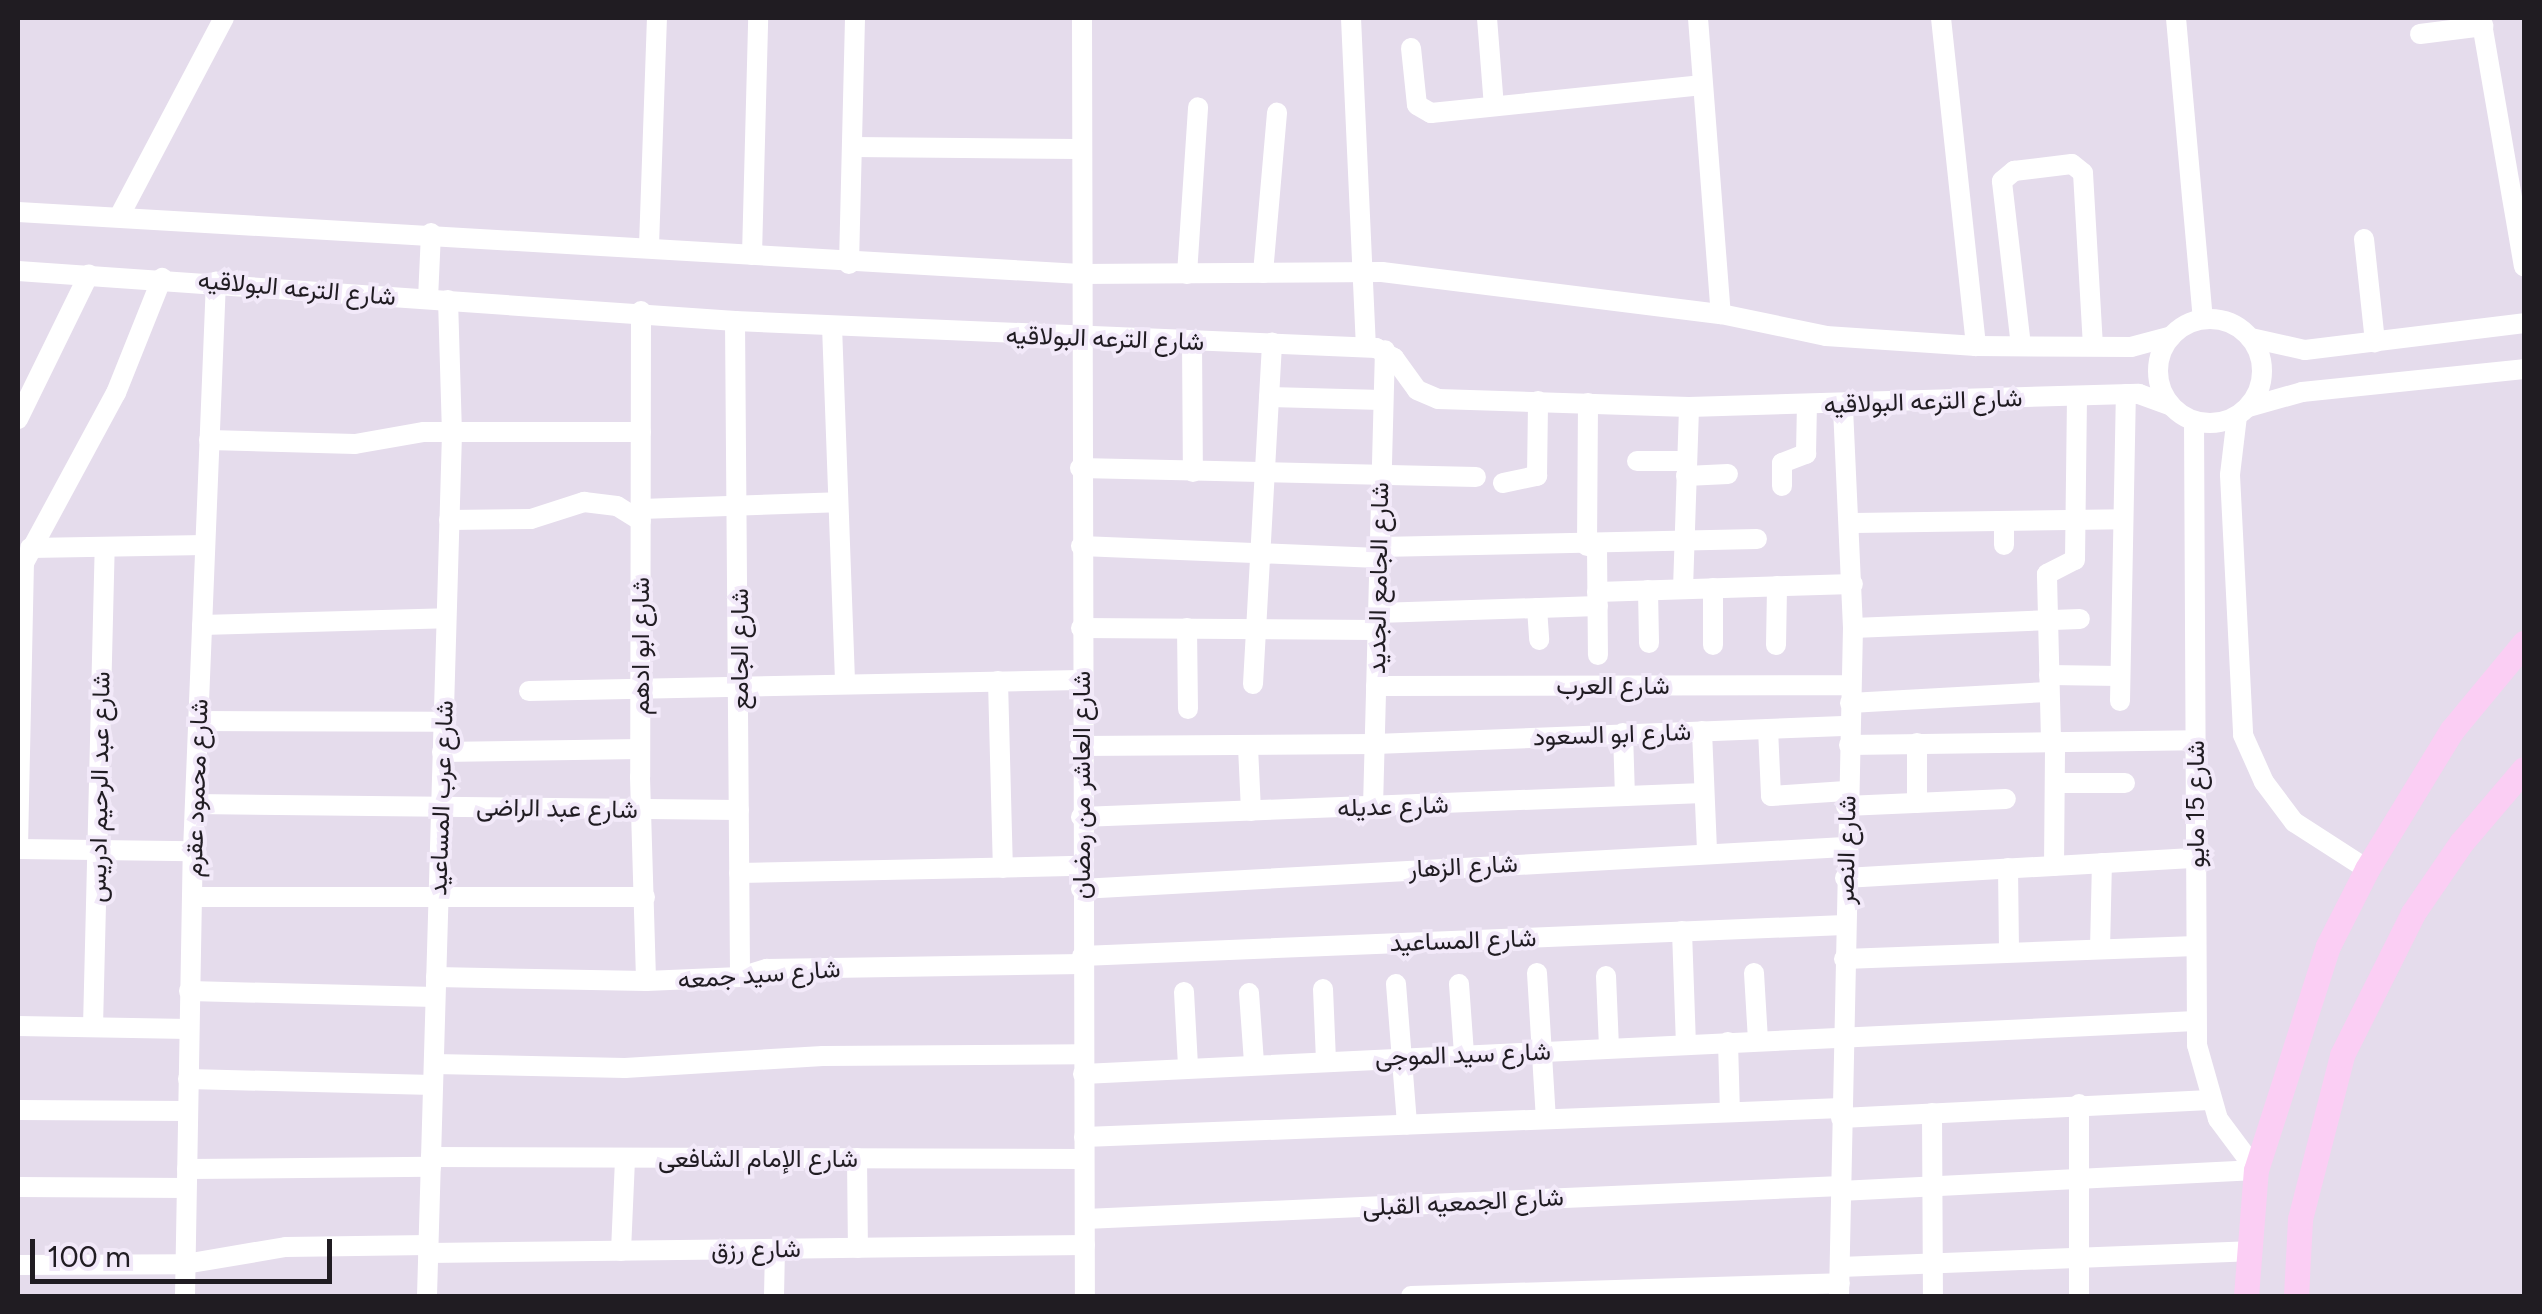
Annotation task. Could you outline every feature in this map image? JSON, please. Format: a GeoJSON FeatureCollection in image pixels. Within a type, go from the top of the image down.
{"type":"FeatureCollection","features":[{"type":"Feature","properties":{"kind":"main road"},"geometry":{"type":"LineString","coordinates":[[2246,1296],[2256,1170],[2298,1027],[2366,868],[2452,730],[2524,643]]}},
{"type":"Feature","properties":{"kind":"main road"},"geometry":{"type":"LineString","coordinates":[[2296,1296],[2310,1169],[2350,1038],[2413,913],[2460,843],[2524,768]]}},
{"type":"Feature","properties":{"kind":"street"},"geometry":{"type":"LineString","coordinates":[[120,215],[224,18]]}},
{"type":"Feature","properties":{"kind":"street"},"geometry":{"type":"LineString","coordinates":[[650,246],[657,18]]}},
{"type":"Feature","properties":{"kind":"street"},"geometry":{"type":"LineString","coordinates":[[752,255],[758,18]]}},
{"type":"Feature","properties":{"kind":"street"},"geometry":{"type":"LineString","coordinates":[[849,264],[855,18]]}},
{"type":"Feature","properties":{"kind":"street","name":"شارع العاشر من رمضان"},"geometry":{"type":"LineString","coordinates":[[1082,18],[1078,149],[1086,1296]]}},
{"type":"Feature","properties":{"kind":"street","name":"شارع الجامع الجديد"},"geometry":{"type":"LineString","coordinates":[[1351,18],[1364,272],[1382,400],[1373,807]]}},
{"type":"Feature","properties":{"kind":"street"},"geometry":{"type":"LineString","coordinates":[[1487,18],[1494,106]]}},
{"type":"Feature","properties":{"kind":"street"},"geometry":{"type":"LineString","coordinates":[[1698,18],[1721,314]]}},
{"type":"Feature","properties":{"kind":"street"},"geometry":{"type":"LineString","coordinates":[[1941,18],[1976,346]]}},
{"type":"Feature","properties":{"kind":"street"},"geometry":{"type":"LineString","coordinates":[[2176,18],[2204,319]]}},
{"type":"Feature","properties":{"kind":"street"},"geometry":{"type":"LineString","coordinates":[[2420,34],[2482,22],[2524,266]]}},
{"type":"Feature","properties":{"kind":"street"},"geometry":{"type":"LineString","coordinates":[[1410,48],[1423,111],[1703,85]]}},
{"type":"Feature","properties":{"kind":"street"},"geometry":{"type":"LineString","coordinates":[[1187,274],[1198,107]]}},
{"type":"Feature","properties":{"kind":"street"},"geometry":{"type":"LineString","coordinates":[[1263,273],[1277,113]]}},
{"type":"Feature","properties":{"kind":"street"},"geometry":{"type":"LineString","coordinates":[[853,146],[1078,149]]}},
{"type":"Feature","properties":{"kind":"street"},"geometry":{"type":"LineString","coordinates":[[2021,346],[2002,181],[2014,171],[2072,164],[2083,173],[2092,346]]}},
{"type":"Feature","properties":{"kind":"street","name":"شارع الترعه البولاقيه"},"geometry":{"type":"LineString","coordinates":[[18,212],[650,246],[849,264],[1080,274],[1364,272],[1721,314],[1826,336],[1976,346],[2143,346],[2172,336]]}},
{"type":"Feature","properties":{"kind":"street","name":"شارع عرب المساعيد"},"geometry":{"type":"LineString","coordinates":[[427,1296],[452,434],[431,233]]}},
{"type":"Feature","properties":{"kind":"street"},"geometry":{"type":"LineString","coordinates":[[2364,239],[2376,342]]}},
{"type":"Feature","properties":{"kind":"street","name":"شارع الترعه البولاقيه"},"geometry":{"type":"LineString","coordinates":[[18,271],[216,281],[832,326],[1080,340],[1375,349],[1426,396],[1688,407],[2126,394],[2170,404]]}},
{"type":"Feature","properties":{"kind":"street"},"geometry":{"type":"LineString","coordinates":[[18,419],[89,274]]}},
{"type":"Feature","properties":{"kind":"street"},"geometry":{"type":"LineString","coordinates":[[162,278],[116,393],[24,557],[18,848],[193,851]]}},
{"type":"Feature","properties":{"kind":"street","name":"شارع محمود عقرم"},"geometry":{"type":"LineString","coordinates":[[185,1296],[193,851],[216,281]]}},
{"type":"Feature","properties":{"kind":"street","name":"شارع ابو ادهم"},"geometry":{"type":"LineString","coordinates":[[642,312],[640,748],[646,981]]}},
{"type":"Feature","properties":{"kind":"street"},"geometry":{"type":"LineString","coordinates":[[2524,323],[2304,350],[2251,338],[2230,323],[2204,319],[2172,336],[2158,370],[2170,404],[2194,421],[2243,412],[2312,390],[2524,369]]}},
{"type":"Feature","properties":{"kind":"street","name":"شارع الجامع"},"geometry":{"type":"LineString","coordinates":[[735,320],[740,977]]}},
{"type":"Feature","properties":{"kind":"street"},"geometry":{"type":"LineString","coordinates":[[832,326],[845,684]]}},
{"type":"Feature","properties":{"kind":"street"},"geometry":{"type":"LineString","coordinates":[[2243,412],[2262,373],[2251,338]]}},
{"type":"Feature","properties":{"kind":"street"},"geometry":{"type":"LineString","coordinates":[[1192,341],[1192,472]]}},
{"type":"Feature","properties":{"kind":"street"},"geometry":{"type":"LineString","coordinates":[[1254,684],[1272,343]]}},
{"type":"Feature","properties":{"kind":"street"},"geometry":{"type":"LineString","coordinates":[[2120,701],[2126,394]]}},
{"type":"Feature","properties":{"kind":"street"},"geometry":{"type":"LineString","coordinates":[[2054,866],[2048,570],[2074,560],[2076,396]]}},
{"type":"Feature","properties":{"kind":"street"},"geometry":{"type":"LineString","coordinates":[[1269,398],[1382,400]]}},
{"type":"Feature","properties":{"kind":"street"},"geometry":{"type":"LineString","coordinates":[[1503,482],[1532,480],[1538,469],[1538,402]]}},
{"type":"Feature","properties":{"kind":"street"},"geometry":{"type":"LineString","coordinates":[[1588,402],[1598,655]]}},
{"type":"Feature","properties":{"kind":"street"},"geometry":{"type":"LineString","coordinates":[[1782,486],[1782,463],[1806,454],[1807,404]]}},
{"type":"Feature","properties":{"kind":"street","name":"شارع النصر"},"geometry":{"type":"LineString","coordinates":[[1840,1282],[1846,798],[1853,628],[1853,523],[1842,404]]}},
{"type":"Feature","properties":{"kind":"street"},"geometry":{"type":"LineString","coordinates":[[1683,589],[1688,407]]}},
{"type":"Feature","properties":{"kind":"street","name":"شارع 15 مايو"},"geometry":{"type":"LineString","coordinates":[[2243,412],[2230,475],[2243,736],[2264,782],[2294,822],[2366,868]]}},
{"type":"Feature","properties":{"kind":"street","name":"شارع 15 مايو"},"geometry":{"type":"LineString","coordinates":[[2194,421],[2196,1020],[2210,1100],[2256,1170]]}},
{"type":"Feature","properties":{"kind":"street"},"geometry":{"type":"LineString","coordinates":[[209,440],[354,444],[412,432],[641,432]]}},
{"type":"Feature","properties":{"kind":"street"},"geometry":{"type":"LineString","coordinates":[[1637,461],[1728,474]]}},
{"type":"Feature","properties":{"kind":"street"},"geometry":{"type":"LineString","coordinates":[[1080,468],[1380,479],[1476,477]]}},
{"type":"Feature","properties":{"kind":"street"},"geometry":{"type":"LineString","coordinates":[[449,520],[522,520],[584,502],[617,506],[641,515],[739,503],[837,502]]}},
{"type":"Feature","properties":{"kind":"street"},"geometry":{"type":"LineString","coordinates":[[1853,523],[2123,519]]}},
{"type":"Feature","properties":{"kind":"street"},"geometry":{"type":"LineString","coordinates":[[2004,521],[2004,545]]}},
{"type":"Feature","properties":{"kind":"street"},"geometry":{"type":"LineString","coordinates":[[1081,546],[1379,552],[1757,540]]}},
{"type":"Feature","properties":{"kind":"street"},"geometry":{"type":"LineString","coordinates":[[24,557],[105,547],[205,545]]}},
{"type":"Feature","properties":{"kind":"street","name":"شارع عبد الرحيم ادريس"},"geometry":{"type":"LineString","coordinates":[[93,1027],[105,547]]}},
{"type":"Feature","properties":{"kind":"street"},"geometry":{"type":"LineString","coordinates":[[1081,628],[1256,629],[1537,608],[1648,590],[1853,584]]}},
{"type":"Feature","properties":{"kind":"street"},"geometry":{"type":"LineString","coordinates":[[1776,645],[1777,586]]}},
{"type":"Feature","properties":{"kind":"street"},"geometry":{"type":"LineString","coordinates":[[1713,588],[1713,646]]}},
{"type":"Feature","properties":{"kind":"street"},"geometry":{"type":"LineString","coordinates":[[1648,590],[1649,644]]}},
{"type":"Feature","properties":{"kind":"street"},"geometry":{"type":"LineString","coordinates":[[1537,608],[1538,640]]}},
{"type":"Feature","properties":{"kind":"street"},"geometry":{"type":"LineString","coordinates":[[202,625],[446,618]]}},
{"type":"Feature","properties":{"kind":"street"},"geometry":{"type":"LineString","coordinates":[[1853,628],[2080,619]]}},
{"type":"Feature","properties":{"kind":"street"},"geometry":{"type":"LineString","coordinates":[[1187,628],[1188,710]]}},
{"type":"Feature","properties":{"kind":"street","name":"شارع العرب"},"geometry":{"type":"LineString","coordinates":[[1376,686],[1850,694],[2120,676]]}},
{"type":"Feature","properties":{"kind":"street"},"geometry":{"type":"LineString","coordinates":[[529,690],[640,692],[739,686],[1082,680]]}},
{"type":"Feature","properties":{"kind":"street"},"geometry":{"type":"LineString","coordinates":[[998,682],[1002,868]]}},
{"type":"Feature","properties":{"kind":"street"},"geometry":{"type":"LineString","coordinates":[[198,722],[443,722]]}},
{"type":"Feature","properties":{"kind":"street"},"geometry":{"type":"LineString","coordinates":[[1768,729],[1771,796],[1917,803],[2006,799]]}},
{"type":"Feature","properties":{"kind":"street","name":"شارع ابو السعود"},"geometry":{"type":"LineString","coordinates":[[1080,746],[1374,744],[1768,729],[1918,743],[2195,740]]}},
{"type":"Feature","properties":{"kind":"street"},"geometry":{"type":"LineString","coordinates":[[1702,731],[1706,851]]}},
{"type":"Feature","properties":{"kind":"street"},"geometry":{"type":"LineString","coordinates":[[1622,733],[1625,796]]}},
{"type":"Feature","properties":{"kind":"street"},"geometry":{"type":"LineString","coordinates":[[1917,803],[1918,743]]}},
{"type":"Feature","properties":{"kind":"street"},"geometry":{"type":"LineString","coordinates":[[1248,747],[1251,810]]}},
{"type":"Feature","properties":{"kind":"street"},"geometry":{"type":"LineString","coordinates":[[442,752],[640,748]]}},
{"type":"Feature","properties":{"kind":"street"},"geometry":{"type":"LineString","coordinates":[[2055,783],[2124,783]]}},
{"type":"Feature","properties":{"kind":"street","name":"شارع عديله"},"geometry":{"type":"LineString","coordinates":[[1081,816],[1704,793]]}},
{"type":"Feature","properties":{"kind":"street","name":"شارع عبد الراضى"},"geometry":{"type":"LineString","coordinates":[[195,804],[740,810]]}},
{"type":"Feature","properties":{"kind":"street","name":"شارع الزهار"},"geometry":{"type":"LineString","coordinates":[[1082,890],[1706,851],[1846,847]]}},
{"type":"Feature","properties":{"kind":"street"},"geometry":{"type":"LineString","coordinates":[[1845,878],[2196,858]]}},
{"type":"Feature","properties":{"kind":"street"},"geometry":{"type":"LineString","coordinates":[[2100,948],[2102,863]]}},
{"type":"Feature","properties":{"kind":"street"},"geometry":{"type":"LineString","coordinates":[[740,873],[1081,866]]}},
{"type":"Feature","properties":{"kind":"street"},"geometry":{"type":"LineString","coordinates":[[2008,868],[2010,952]]}},
{"type":"Feature","properties":{"kind":"street"},"geometry":{"type":"LineString","coordinates":[[192,897],[645,897]]}},
{"type":"Feature","properties":{"kind":"street","name":"شارع المساعيد"},"geometry":{"type":"LineString","coordinates":[[1082,960],[1844,924]]}},
{"type":"Feature","properties":{"kind":"street"},"geometry":{"type":"LineString","coordinates":[[1682,931],[1686,1044]]}},
{"type":"Feature","properties":{"kind":"street"},"geometry":{"type":"LineString","coordinates":[[1844,959],[2196,946]]}},
{"type":"Feature","properties":{"kind":"street","name":"شارع سيد جمعه"},"geometry":{"type":"LineString","coordinates":[[189,992],[646,981],[740,977],[767,969],[1082,960]]}},
{"type":"Feature","properties":{"kind":"street"},"geometry":{"type":"LineString","coordinates":[[1537,973],[1546,1120]]}},
{"type":"Feature","properties":{"kind":"street"},"geometry":{"type":"LineString","coordinates":[[1754,973],[1758,1041]]}},
{"type":"Feature","properties":{"kind":"street"},"geometry":{"type":"LineString","coordinates":[[1606,976],[1609,1048]]}},
{"type":"Feature","properties":{"kind":"street"},"geometry":{"type":"LineString","coordinates":[[1396,984],[1407,1125]]}},
{"type":"Feature","properties":{"kind":"street"},"geometry":{"type":"LineString","coordinates":[[1458,984],[1464,1054]]}},
{"type":"Feature","properties":{"kind":"street"},"geometry":{"type":"LineString","coordinates":[[1323,989],[1326,1060]]}},
{"type":"Feature","properties":{"kind":"street"},"geometry":{"type":"LineString","coordinates":[[1184,992],[1188,1066]]}},
{"type":"Feature","properties":{"kind":"street"},"geometry":{"type":"LineString","coordinates":[[1249,994],[1254,1063]]}},
{"type":"Feature","properties":{"kind":"street","name":"شارع سيد الموجى"},"geometry":{"type":"LineString","coordinates":[[188,1079],[625,1068],[823,1056],[1188,1066],[2196,1020]]}},
{"type":"Feature","properties":{"kind":"street"},"geometry":{"type":"LineString","coordinates":[[18,1026],[188,1029]]}},
{"type":"Feature","properties":{"kind":"street"},"geometry":{"type":"LineString","coordinates":[[1728,1042],[1730,1112]]}},
{"type":"Feature","properties":{"kind":"street"},"geometry":{"type":"LineString","coordinates":[[1084,1137],[1730,1112],[1932,1114],[2210,1100]]}},
{"type":"Feature","properties":{"kind":"street"},"geometry":{"type":"LineString","coordinates":[[2079,1104],[2079,1296]]}},
{"type":"Feature","properties":{"kind":"street"},"geometry":{"type":"LineString","coordinates":[[18,1110],[188,1111]]}},
{"type":"Feature","properties":{"kind":"street"},"geometry":{"type":"LineString","coordinates":[[1932,1114],[1933,1296]]}},
{"type":"Feature","properties":{"kind":"street"},"geometry":{"type":"LineString","coordinates":[[620,1251],[624,1158]]}},
{"type":"Feature","properties":{"kind":"street","name":"شارع الإمام الشافعى"},"geometry":{"type":"LineString","coordinates":[[18,1187],[431,1162],[624,1158],[1084,1159]]}},
{"type":"Feature","properties":{"kind":"street"},"geometry":{"type":"LineString","coordinates":[[856,1158],[858,1248]]}},
{"type":"Feature","properties":{"kind":"street","name":"شارع الجمعيه القبلى"},"geometry":{"type":"LineString","coordinates":[[1085,1219],[2256,1170]]}},
{"type":"Feature","properties":{"kind":"street","name":"شارع رزق"},"geometry":{"type":"LineString","coordinates":[[18,1265],[185,1264],[286,1247],[620,1251],[1085,1245]]}},
{"type":"Feature","properties":{"kind":"street"},"geometry":{"type":"LineString","coordinates":[[774,1296],[775,1249]]}},
{"type":"Feature","properties":{"kind":"street"},"geometry":{"type":"LineString","coordinates":[[1411,1296],[1840,1282],[1932,1262],[2249,1251]]}}]}
